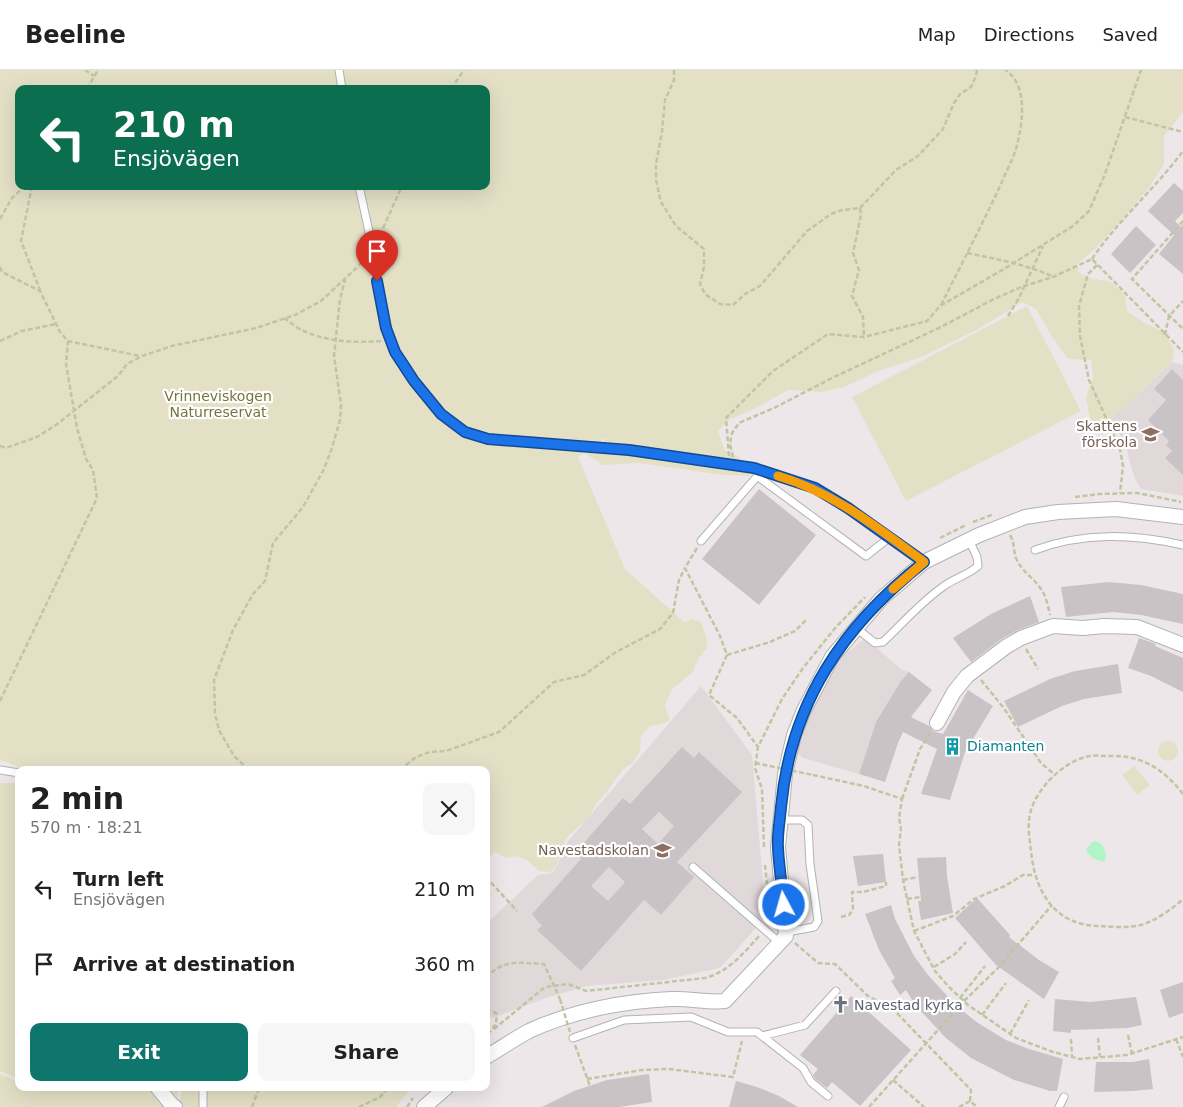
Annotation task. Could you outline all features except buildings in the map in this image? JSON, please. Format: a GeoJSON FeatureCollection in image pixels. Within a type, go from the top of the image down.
{"type":"FeatureCollection","features":[{"type":"Feature","properties":{"kind":"street"},"geometry":{"type":"LineString","coordinates":[[490,1056],[530,1031],[586,1012],[649,1001],[674,999],[713,1002],[725,1000],[784,937],[778,847],[787,764],[794,735],[804,710],[832,657],[882,599],[924,562],[969,539],[1003,518],[1088,509],[1116,509],[1183,517]]}},
{"type":"Feature","properties":{"kind":"street"},"geometry":{"type":"LineString","coordinates":[[937,723],[954,692],[967,676],[1007,646],[1021,638],[1053,626],[1083,628],[1104,626],[1137,627],[1183,645]]}},
{"type":"Feature","properties":{"kind":"street"},"geometry":{"type":"LineString","coordinates":[[160,1091],[175,1107]]}},
{"type":"Feature","properties":{"kind":"street"},"geometry":{"type":"LineString","coordinates":[[424,1107],[443,1091]]}},
{"type":"Feature","properties":{"kind":"lane"},"geometry":{"type":"LineString","coordinates":[[339,70],[341,85]]}},
{"type":"Feature","properties":{"kind":"lane"},"geometry":{"type":"LineString","coordinates":[[360,190],[373,250],[379,296],[386,328],[395,352],[414,381],[441,414],[465,432],[488,439],[629,450],[733,465],[815,488],[848,508],[924,562]]}},
{"type":"Feature","properties":{"kind":"lane"},"geometry":{"type":"LineString","coordinates":[[759,473],[866,556],[890,537]]}},
{"type":"Feature","properties":{"kind":"lane"},"geometry":{"type":"LineString","coordinates":[[701,541],[759,473]]}},
{"type":"Feature","properties":{"kind":"lane"},"geometry":{"type":"LineString","coordinates":[[1034,550],[1052,544],[1107,536],[1183,545]]}},
{"type":"Feature","properties":{"kind":"lane"},"geometry":{"type":"LineString","coordinates":[[856,628],[875,643],[883,642],[925,601],[945,585],[970,573],[978,566],[977,557],[969,539]]}},
{"type":"Feature","properties":{"kind":"lane"},"geometry":{"type":"LineString","coordinates":[[0,770],[15,772]]}},
{"type":"Feature","properties":{"kind":"lane"},"geometry":{"type":"LineString","coordinates":[[693,867],[764,930],[784,937],[814,927],[818,921],[810,864],[808,825],[802,820],[780,820]]}},
{"type":"Feature","properties":{"kind":"lane"},"geometry":{"type":"LineString","coordinates":[[762,1036],[805,1025],[836,991]]}},
{"type":"Feature","properties":{"kind":"lane"},"geometry":{"type":"LineString","coordinates":[[572,1035],[624,1020],[691,1017],[728,1032],[757,1032],[803,1068],[811,1082],[828,1096]]}},
{"type":"Feature","properties":{"kind":"lane"},"geometry":{"type":"LineString","coordinates":[[202,1091],[203,1107]]}},
{"type":"Feature","properties":{"kind":"lane"},"geometry":{"type":"LineString","coordinates":[[1059,1107],[1064,1097]]}},
{"type":"Feature","properties":{"kind":"path"},"geometry":{"type":"LineString","coordinates":[[85,70],[95,76]]}},
{"type":"Feature","properties":{"kind":"path"},"geometry":{"type":"LineString","coordinates":[[89,85],[98,70]]}},
{"type":"Feature","properties":{"kind":"path"},"geometry":{"type":"LineString","coordinates":[[454,85],[464,70]]}},
{"type":"Feature","properties":{"kind":"path"},"geometry":{"type":"LineString","coordinates":[[674,70],[674,80],[665,100],[659,146],[656,180],[661,202],[676,226],[704,249],[704,268],[700,284],[705,294],[720,304],[733,306],[745,294],[760,286],[808,231],[831,214],[842,210],[860,208],[896,170],[918,156],[943,128],[960,94],[971,87],[977,70]]}},
{"type":"Feature","properties":{"kind":"path"},"geometry":{"type":"LineString","coordinates":[[733,465],[726,418],[773,371],[828,334],[864,337],[927,321],[940,306],[990,207],[1017,147],[1022,122],[1020,94],[1012,74],[1005,70]]}},
{"type":"Feature","properties":{"kind":"path"},"geometry":{"type":"LineString","coordinates":[[940,306],[1073,226],[1089,211],[1105,174],[1141,70]]}},
{"type":"Feature","properties":{"kind":"path"},"geometry":{"type":"LineString","coordinates":[[1125,117],[1183,132]]}},
{"type":"Feature","properties":{"kind":"path"},"geometry":{"type":"LineString","coordinates":[[733,465],[730,444],[732,433],[739,423],[783,404],[994,299],[1024,286],[1053,277],[1092,259],[1102,244],[1183,151]]}},
{"type":"Feature","properties":{"kind":"path"},"geometry":{"type":"LineString","coordinates":[[0,219],[12,198],[21,190]]}},
{"type":"Feature","properties":{"kind":"path"},"geometry":{"type":"LineString","coordinates":[[31,190],[21,241],[40,291],[60,332],[68,341],[142,356]]}},
{"type":"Feature","properties":{"kind":"path"},"geometry":{"type":"LineString","coordinates":[[0,446],[6,448],[37,437],[118,376],[127,364],[142,356],[172,346],[256,328],[295,315],[321,301],[346,276],[367,259],[373,250],[400,190]]}},
{"type":"Feature","properties":{"kind":"path"},"geometry":{"type":"LineString","coordinates":[[860,208],[861,215],[854,253],[859,270],[852,296],[863,317],[864,337]]}},
{"type":"Feature","properties":{"kind":"path"},"geometry":{"type":"LineString","coordinates":[[1183,221],[1132,279],[1183,330]]}},
{"type":"Feature","properties":{"kind":"path"},"geometry":{"type":"LineString","coordinates":[[1008,316],[1043,245]]}},
{"type":"Feature","properties":{"kind":"path"},"geometry":{"type":"LineString","coordinates":[[967,253],[1015,262],[1053,277]]}},
{"type":"Feature","properties":{"kind":"path"},"geometry":{"type":"LineString","coordinates":[[1092,259],[1183,352]]}},
{"type":"Feature","properties":{"kind":"path"},"geometry":{"type":"LineString","coordinates":[[1097,264],[1088,274],[1078,306],[1080,336],[1089,380],[1120,449],[1123,466],[1120,493]]}},
{"type":"Feature","properties":{"kind":"path"},"geometry":{"type":"LineString","coordinates":[[0,267],[1,272],[40,291]]}},
{"type":"Feature","properties":{"kind":"path"},"geometry":{"type":"LineString","coordinates":[[245,766],[234,756],[219,730],[215,714],[214,680],[233,630],[253,594],[265,581],[273,543],[303,506],[324,469],[340,420],[341,406],[334,356],[340,299],[346,276]]}},
{"type":"Feature","properties":{"kind":"path"},"geometry":{"type":"LineString","coordinates":[[1165,335],[1169,316],[1183,301]]}},
{"type":"Feature","properties":{"kind":"path"},"geometry":{"type":"LineString","coordinates":[[284,318],[303,331],[337,341],[360,343],[391,340]]}},
{"type":"Feature","properties":{"kind":"path"},"geometry":{"type":"LineString","coordinates":[[0,341],[22,331],[56,324]]}},
{"type":"Feature","properties":{"kind":"path"},"geometry":{"type":"LineString","coordinates":[[0,701],[96,498],[93,470],[86,459],[77,428],[66,364],[68,341]]}},
{"type":"Feature","properties":{"kind":"path"},"geometry":{"type":"LineString","coordinates":[[1070,498],[1120,493],[1137,494],[1183,503]]}},
{"type":"Feature","properties":{"kind":"path"},"geometry":{"type":"LineString","coordinates":[[936,540],[984,517],[1003,518],[1013,540],[1015,556],[1030,578],[1042,590],[1053,626]]}},
{"type":"Feature","properties":{"kind":"path"},"geometry":{"type":"LineString","coordinates":[[403,766],[416,757],[430,752],[446,751],[499,732],[554,682],[584,675],[616,652],[660,629],[673,613],[679,580],[701,541]]}},
{"type":"Feature","properties":{"kind":"path"},"geometry":{"type":"LineString","coordinates":[[685,568],[728,655]]}},
{"type":"Feature","properties":{"kind":"path"},"geometry":{"type":"LineString","coordinates":[[764,849],[762,789],[755,763],[758,747],[782,699],[816,650],[868,593]]}},
{"type":"Feature","properties":{"kind":"path"},"geometry":{"type":"LineString","coordinates":[[758,747],[737,718],[709,695],[728,655],[770,642],[796,631],[807,620]]}},
{"type":"Feature","properties":{"kind":"path"},"geometry":{"type":"LineString","coordinates":[[1021,638],[1038,669]]}},
{"type":"Feature","properties":{"kind":"path"},"geometry":{"type":"LineString","coordinates":[[974,671],[1003,707],[1041,763],[1055,774]]}},
{"type":"Feature","properties":{"kind":"path"},"geometry":{"type":"LineString","coordinates":[[937,723],[920,749],[902,799],[900,846],[903,880],[914,931],[934,967],[948,986],[960,998],[1002,1030],[1016,1038],[1040,1048],[1080,1059],[1132,1054],[1183,1037]]}},
{"type":"Feature","properties":{"kind":"path"},"geometry":{"type":"LineString","coordinates":[[1183,794],[1173,780],[1151,763],[1120,755],[1089,756],[1073,761],[1055,774],[1039,794],[1028,820],[1034,875],[1045,898],[1062,917],[1088,926],[1119,927],[1142,925],[1160,916],[1183,899]]}},
{"type":"Feature","properties":{"kind":"path"},"geometry":{"type":"LineString","coordinates":[[755,763],[864,786],[902,799]]}},
{"type":"Feature","properties":{"kind":"path"},"geometry":{"type":"LineString","coordinates":[[765,858],[767,886]]}},
{"type":"Feature","properties":{"kind":"path"},"geometry":{"type":"LineString","coordinates":[[914,931],[953,916],[974,899],[1005,886],[1023,875],[1034,875]]}},
{"type":"Feature","properties":{"kind":"path"},"geometry":{"type":"LineString","coordinates":[[903,880],[918,877]]}},
{"type":"Feature","properties":{"kind":"path"},"geometry":{"type":"LineString","coordinates":[[490,881],[517,911]]}},
{"type":"Feature","properties":{"kind":"path"},"geometry":{"type":"LineString","coordinates":[[840,917],[849,915],[853,910],[852,892],[863,892],[886,886],[886,882]]}},
{"type":"Feature","properties":{"kind":"path"},"geometry":{"type":"LineString","coordinates":[[907,900],[920,897]]}},
{"type":"Feature","properties":{"kind":"path"},"geometry":{"type":"LineString","coordinates":[[869,1107],[964,1001],[998,968],[1052,906]]}},
{"type":"Feature","properties":{"kind":"path"},"geometry":{"type":"LineString","coordinates":[[490,1032],[545,987],[568,984],[586,991],[705,978],[718,974],[740,958],[764,930]]}},
{"type":"Feature","properties":{"kind":"path"},"geometry":{"type":"LineString","coordinates":[[784,937],[818,963],[835,964],[868,996],[893,1009],[971,1090],[970,1101]]}},
{"type":"Feature","properties":{"kind":"path"},"geometry":{"type":"LineString","coordinates":[[934,967],[955,954],[966,942]]}},
{"type":"Feature","properties":{"kind":"path"},"geometry":{"type":"LineString","coordinates":[[490,974],[509,962],[544,964],[560,999],[590,1086]]}},
{"type":"Feature","properties":{"kind":"path"},"geometry":{"type":"LineString","coordinates":[[960,998],[985,966]]}},
{"type":"Feature","properties":{"kind":"path"},"geometry":{"type":"LineString","coordinates":[[982,1014],[1006,983]]}},
{"type":"Feature","properties":{"kind":"path"},"geometry":{"type":"LineString","coordinates":[[1010,1034],[1029,1000]]}},
{"type":"Feature","properties":{"kind":"path"},"geometry":{"type":"LineString","coordinates":[[490,1011],[496,1013],[497,1019],[494,1029]]}},
{"type":"Feature","properties":{"kind":"path"},"geometry":{"type":"LineString","coordinates":[[587,1079],[642,1070],[669,1069],[733,1077],[744,1032]]}},
{"type":"Feature","properties":{"kind":"path"},"geometry":{"type":"LineString","coordinates":[[1128,1035],[1132,1054]]}},
{"type":"Feature","properties":{"kind":"path"},"geometry":{"type":"LineString","coordinates":[[1098,1038],[1100,1057]]}},
{"type":"Feature","properties":{"kind":"path"},"geometry":{"type":"LineString","coordinates":[[1071,1039],[1072,1057]]}},
{"type":"Feature","properties":{"kind":"path"},"geometry":{"type":"LineString","coordinates":[[1176,1039],[1183,1056]]}},
{"type":"Feature","properties":{"kind":"path"},"geometry":{"type":"LineString","coordinates":[[893,1080],[924,1107]]}},
{"type":"Feature","properties":{"kind":"path"},"geometry":{"type":"LineString","coordinates":[[252,1107],[259,1091]]}},
{"type":"Feature","properties":{"kind":"path"},"geometry":{"type":"LineString","coordinates":[[358,1107],[380,1097],[385,1091]]}},
{"type":"Feature","properties":{"kind":"path"},"geometry":{"type":"LineString","coordinates":[[960,1107],[970,1101]]}},
{"type":"Feature","properties":{"kind":"path"},"geometry":{"type":"LineString","coordinates":[[970,1101],[977,1107]]}},
{"type":"Feature","properties":{"kind":"shaded area","name":"Skattens förskola"},"geometry":{"type":"Polygon","coordinates":[[[1172,362],[1183,365],[1183,496],[1141,489],[1130,464],[1126,445],[1111,419],[1172,362]]]}},
{"type":"Feature","properties":{"kind":"shaded area"},"geometry":{"type":"Polygon","coordinates":[[[865,638],[901,669],[909,672],[876,722],[859,774],[803,758],[797,753],[807,720],[832,672],[844,655],[865,638]]]}},
{"type":"Feature","properties":{"kind":"shaded area","name":"Navestadskolan"},"geometry":{"type":"Polygon","coordinates":[[[701,686],[752,755],[766,917],[720,968],[663,980],[587,986],[546,998],[493,1018],[490,1017],[490,920],[538,875],[553,873],[569,840],[701,686]]]}},
{"type":"Feature","properties":{"kind":"shaded area"},"geometry":{"type":"Polygon","coordinates":[[[1094,841],[1103,846],[1106,855],[1105,862],[1093,858],[1087,852],[1086,849],[1094,841]]]}},
{"type":"Feature","properties":{"kind":"green space","name":"Vrinneviskogen Naturreservat"},"geometry":{"type":"Polygon","coordinates":[[[0,70],[1183,70],[1183,112],[1164,136],[1164,164],[1148,189],[1095,249],[1077,264],[1079,273],[1093,279],[1109,281],[1125,294],[1127,311],[1143,322],[1164,332],[1174,350],[1172,362],[1108,422],[1094,422],[1090,419],[1086,397],[1093,378],[1091,360],[1068,359],[1036,309],[1022,302],[975,331],[919,358],[881,370],[844,387],[821,392],[788,390],[756,408],[729,420],[718,431],[725,451],[739,457],[750,476],[723,475],[639,463],[603,465],[586,454],[609,437],[578,457],[625,569],[685,623],[691,619],[701,622],[706,636],[707,648],[698,659],[693,672],[672,689],[665,705],[670,720],[650,726],[641,736],[640,751],[634,762],[623,769],[588,818],[566,838],[556,866],[551,872],[539,871],[527,860],[517,856],[505,858],[495,852],[490,857],[490,766],[17,766],[0,760],[0,70]]]}},
{"type":"Feature","properties":{"kind":"green space"},"geometry":{"type":"Polygon","coordinates":[[[1027,306],[1081,411],[906,501],[852,397],[1027,306]]]}},
{"type":"Feature","properties":{"kind":"green space"},"geometry":{"type":"Polygon","coordinates":[[[1168,741],[1175,744],[1178,751],[1175,758],[1168,761],[1161,758],[1158,751],[1161,744],[1168,741]]]}},
{"type":"Feature","properties":{"kind":"green space"},"geometry":{"type":"Polygon","coordinates":[[[1134,766],[1150,785],[1137,795],[1122,775],[1134,766]]]}},
{"type":"Feature","properties":{"kind":"green space"},"geometry":{"type":"Polygon","coordinates":[[[0,783],[15,783],[15,1078],[0,1071],[0,783]]]}},
{"type":"Feature","properties":{"kind":"green space"},"geometry":{"type":"Polygon","coordinates":[[[0,1074],[15,1080],[15,1091],[178,1091],[177,1101],[179,1107],[0,1107],[0,1074]]]}},
{"type":"Feature","properties":{"kind":"green space"},"geometry":{"type":"Polygon","coordinates":[[[182,1091],[409,1091],[396,1107],[183,1107],[180,1100],[182,1091]]]}},
{"type":"Feature","properties":{"kind":"slow traffic"},"geometry":{"type":"LineString","coordinates":[[778,476],[815,488],[848,508],[924,562],[893,589]]}},
{"type":"Feature","properties":{"kind":"place","name":"Skattens förskola"},"geometry":{"type":"Point","coordinates":[1151,434]}},
{"type":"Feature","properties":{"kind":"place","name":"Diamanten"},"geometry":{"type":"Point","coordinates":[953,746]}},
{"type":"Feature","properties":{"kind":"place","name":"Navestadskolan"},"geometry":{"type":"Point","coordinates":[663,850]}},
{"type":"Feature","properties":{"kind":"place","name":"Navestad kyrka"},"geometry":{"type":"Point","coordinates":[840,1005]}},
{"type":"Feature","properties":{"kind":"route"},"geometry":{"type":"LineString","coordinates":[[377,281],[386,328],[395,352],[414,381],[441,414],[465,432],[488,439],[629,450],[754,468],[815,488],[848,508],[924,562],[882,599],[832,657],[804,710],[794,735],[787,764],[782,802],[778,847],[784,905]]}}]}
